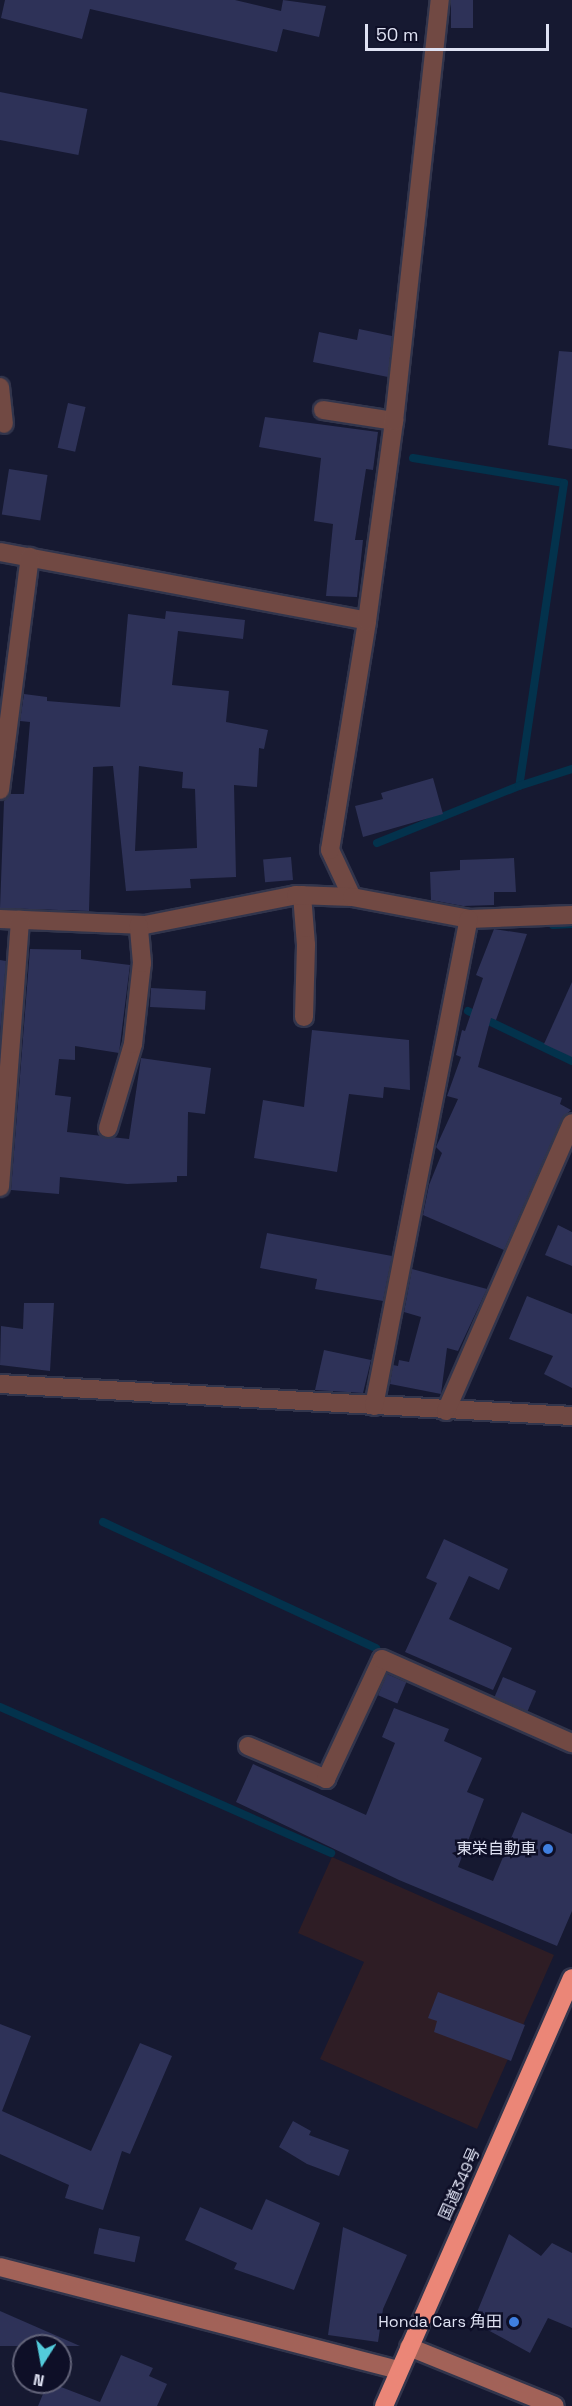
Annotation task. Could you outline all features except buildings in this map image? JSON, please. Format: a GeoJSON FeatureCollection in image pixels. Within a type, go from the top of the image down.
{"type":"FeatureCollection","features":[{"type":"Feature","properties":{"kind":"highway","name":"国道349号"},"geometry":{"type":"LineString","coordinates":[[384,2406],[572,1978]]}},
{"type":"Feature","properties":{"kind":"street"},"geometry":{"type":"LineString","coordinates":[[352,897],[330,850],[367,621],[394,421],[440,0]]}},
{"type":"Feature","properties":{"kind":"street"},"geometry":{"type":"LineString","coordinates":[[0,387],[4,424]]}},
{"type":"Feature","properties":{"kind":"street"},"geometry":{"type":"LineString","coordinates":[[323,410],[394,421]]}},
{"type":"Feature","properties":{"kind":"street"},"geometry":{"type":"LineString","coordinates":[[0,552],[367,621]]}},
{"type":"Feature","properties":{"kind":"street"},"geometry":{"type":"LineString","coordinates":[[0,790],[2,752],[30,557]]}},
{"type":"Feature","properties":{"kind":"street"},"geometry":{"type":"LineString","coordinates":[[302,895],[306,945],[304,1017]]}},
{"type":"Feature","properties":{"kind":"street"},"geometry":{"type":"LineString","coordinates":[[0,919],[139,925],[302,895],[352,897],[469,919],[572,915]]}},
{"type":"Feature","properties":{"kind":"street"},"geometry":{"type":"LineString","coordinates":[[374,1406],[469,919]]}},
{"type":"Feature","properties":{"kind":"street"},"geometry":{"type":"LineString","coordinates":[[0,1187],[20,920]]}},
{"type":"Feature","properties":{"kind":"street"},"geometry":{"type":"LineString","coordinates":[[108,1128],[133,1044],[142,963],[139,925]]}},
{"type":"Feature","properties":{"kind":"street"},"geometry":{"type":"LineString","coordinates":[[446,1411],[572,1123]]}},
{"type":"Feature","properties":{"kind":"street"},"geometry":{"type":"LineString","coordinates":[[0,1384],[248,1395],[446,1411],[572,1416]]}},
{"type":"Feature","properties":{"kind":"street"},"geometry":{"type":"LineString","coordinates":[[249,1746],[326,1779],[382,1659],[572,1743]]}},
{"type":"Feature","properties":{"kind":"street"},"geometry":{"type":"LineString","coordinates":[[0,2267],[399,2370]]}},
{"type":"Feature","properties":{"kind":"street"},"geometry":{"type":"LineString","coordinates":[[409,2347],[555,2406]]}},
{"type":"Feature","properties":{"kind":"shaded area"},"geometry":{"type":"Polygon","coordinates":[[[332,1857],[554,1955],[477,2129],[320,2059],[364,1962],[298,1933],[332,1857]]]}},
{"type":"Feature","properties":{"kind":"waterway"},"geometry":{"type":"LineString","coordinates":[[413,458],[564,483],[519,786]]}},
{"type":"Feature","properties":{"kind":"waterway"},"geometry":{"type":"LineString","coordinates":[[377,843],[519,786],[572,769]]}},
{"type":"Feature","properties":{"kind":"waterway"},"geometry":{"type":"LineString","coordinates":[[553,925],[572,924]]}},
{"type":"Feature","properties":{"kind":"waterway"},"geometry":{"type":"LineString","coordinates":[[468,1011],[572,1061]]}},
{"type":"Feature","properties":{"kind":"waterway"},"geometry":{"type":"LineString","coordinates":[[103,1522],[376,1648]]}},
{"type":"Feature","properties":{"kind":"waterway"},"geometry":{"type":"LineString","coordinates":[[0,1707],[331,1853]]}},
{"type":"Feature","properties":{"kind":"place","name":"東栄自動車"},"geometry":{"type":"Point","coordinates":[548,1849]}},
{"type":"Feature","properties":{"kind":"place","name":"Honda Cars 角田"},"geometry":{"type":"Point","coordinates":[514,2322]}}]}
